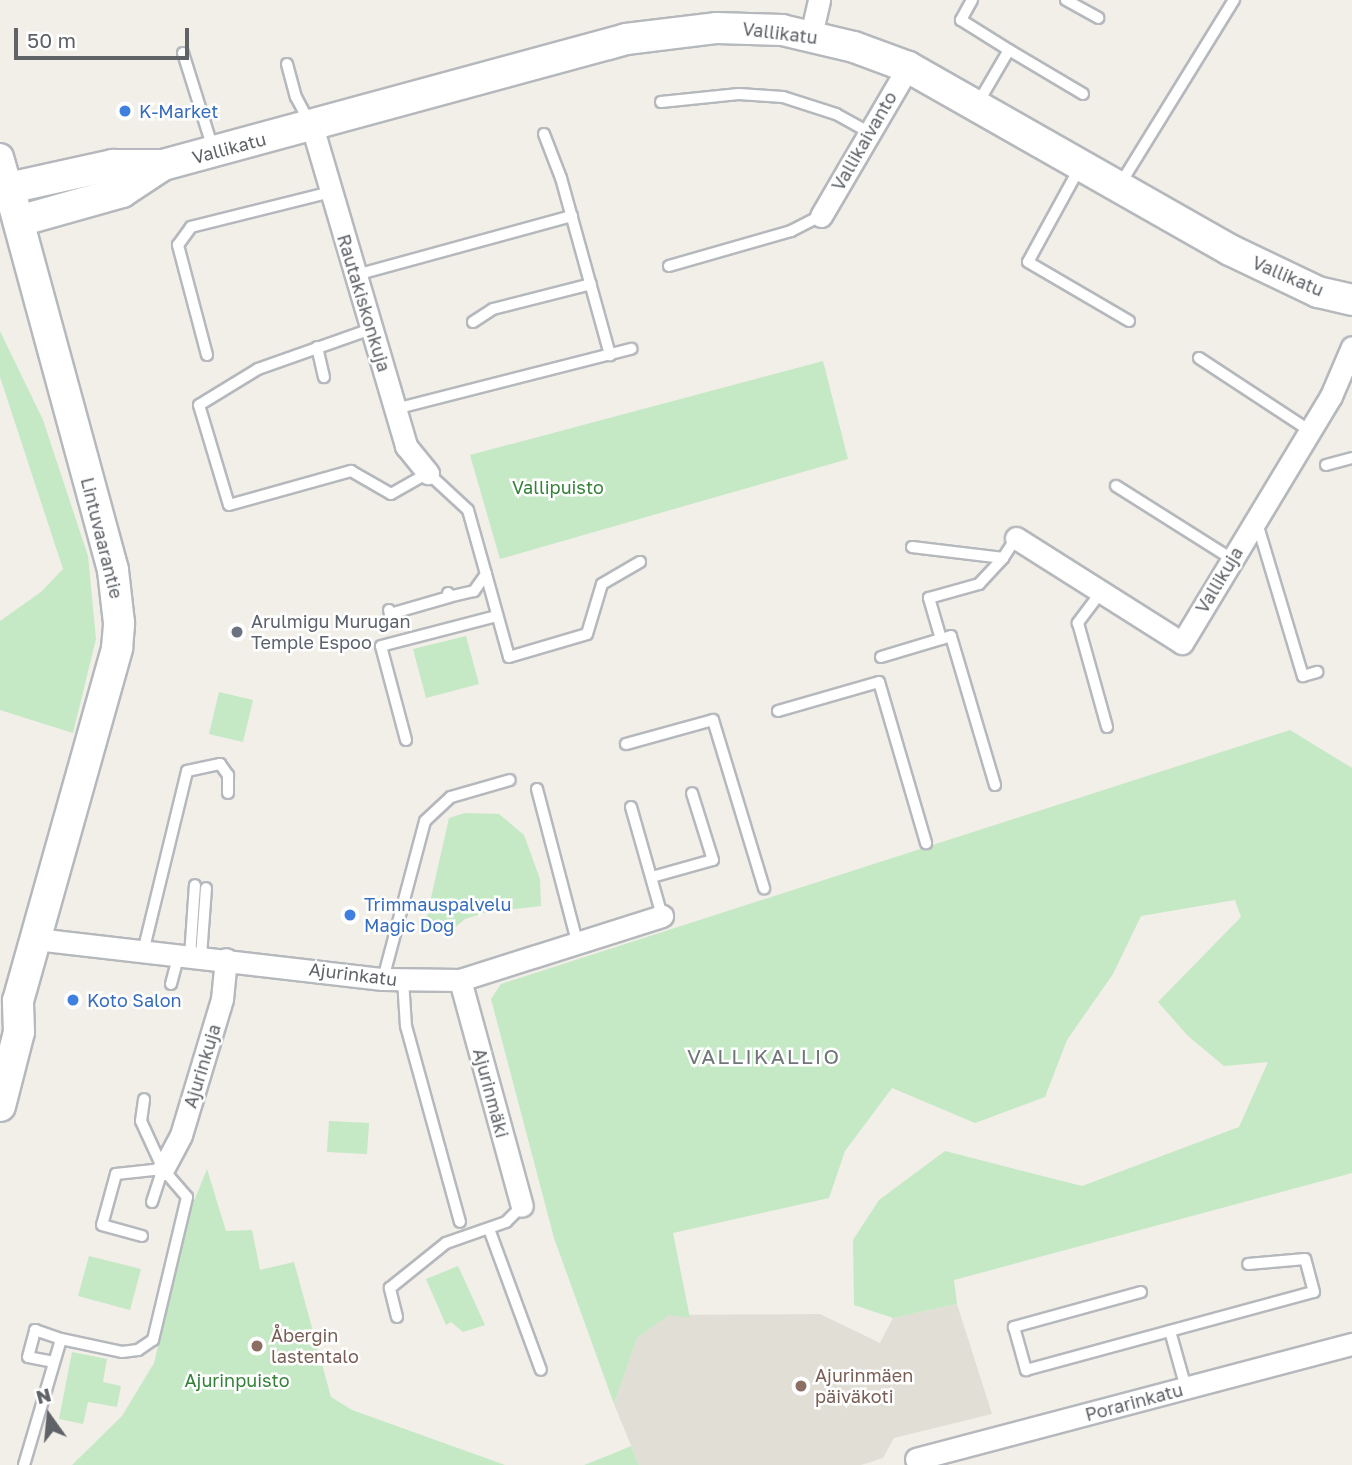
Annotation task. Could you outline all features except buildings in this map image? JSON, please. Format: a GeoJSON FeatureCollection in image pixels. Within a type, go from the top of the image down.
{"type":"FeatureCollection","features":[{"type":"Feature","properties":{"kind":"main road","name":"Vallikatu"},"geometry":{"type":"LineString","coordinates":[[9,223],[121,192],[163,166],[626,39],[743,27],[811,35],[908,67],[1080,167],[1278,275],[1352,299]]}},
{"type":"Feature","properties":{"kind":"main road","name":"Vallikatu"},"geometry":{"type":"LineString","coordinates":[[4,189],[113,165],[163,166]]}},
{"type":"Feature","properties":{"kind":"main road","name":"Lintuvaarantie"},"geometry":{"type":"LineString","coordinates":[[0,1106],[19,1032],[18,1001],[117,648],[119,606],[9,223],[4,189]]}},
{"type":"Feature","properties":{"kind":"main road","name":"Lintuvaarantie"},"geometry":{"type":"LineString","coordinates":[[0,1027],[18,1001]]}},
{"type":"Feature","properties":{"kind":"street"},"geometry":{"type":"LineString","coordinates":[[811,35],[820,0]]}},
{"type":"Feature","properties":{"kind":"street","name":"Vallikaivanto"},"geometry":{"type":"LineString","coordinates":[[821,216],[908,67]]}},
{"type":"Feature","properties":{"kind":"street","name":"Rautakiskonkuja"},"geometry":{"type":"LineString","coordinates":[[312,125],[406,446],[428,473]]}},
{"type":"Feature","properties":{"kind":"street","name":"Lintuvaarantie"},"geometry":{"type":"LineString","coordinates":[[0,157],[4,189]]}},
{"type":"Feature","properties":{"kind":"street","name":"Vallikuja"},"geometry":{"type":"LineString","coordinates":[[1016,538],[1182,643],[1310,430],[1352,347]]}},
{"type":"Feature","properties":{"kind":"street","name":"Ajurinkatu"},"geometry":{"type":"LineString","coordinates":[[36,939],[393,980],[460,980],[662,916]]}},
{"type":"Feature","properties":{"kind":"street","name":"Ajurinkuja"},"geometry":{"type":"LineString","coordinates":[[163,1169],[181,1135],[222,999],[226,959]]}},
{"type":"Feature","properties":{"kind":"street","name":"Ajurinmäki"},"geometry":{"type":"LineString","coordinates":[[460,980],[522,1206]]}},
{"type":"Feature","properties":{"kind":"street","name":"Porarinkatu"},"geometry":{"type":"LineString","coordinates":[[916,1459],[1352,1344]]}},
{"type":"Feature","properties":{"kind":"lane"},"geometry":{"type":"LineString","coordinates":[[972,0],[961,20],[1083,94]]}},
{"type":"Feature","properties":{"kind":"lane"},"geometry":{"type":"LineString","coordinates":[[1066,0],[1098,18]]}},
{"type":"Feature","properties":{"kind":"lane"},"geometry":{"type":"LineString","coordinates":[[1118,188],[1234,0]]}},
{"type":"Feature","properties":{"kind":"lane"},"geometry":{"type":"LineString","coordinates":[[976,105],[1009,50]]}},
{"type":"Feature","properties":{"kind":"lane"},"geometry":{"type":"LineString","coordinates":[[183,52],[214,151]]}},
{"type":"Feature","properties":{"kind":"lane"},"geometry":{"type":"LineString","coordinates":[[287,64],[296,97],[312,125]]}},
{"type":"Feature","properties":{"kind":"lane"},"geometry":{"type":"LineString","coordinates":[[662,102],[739,93],[783,97],[836,114],[869,132]]}},
{"type":"Feature","properties":{"kind":"lane"},"geometry":{"type":"LineString","coordinates":[[544,134],[572,216],[610,355]]}},
{"type":"Feature","properties":{"kind":"lane"},"geometry":{"type":"LineString","coordinates":[[1080,167],[1028,262],[1129,321]]}},
{"type":"Feature","properties":{"kind":"lane"},"geometry":{"type":"LineString","coordinates":[[207,355],[178,245],[191,227],[331,192]]}},
{"type":"Feature","properties":{"kind":"lane"},"geometry":{"type":"LineString","coordinates":[[356,275],[572,216]]}},
{"type":"Feature","properties":{"kind":"lane"},"geometry":{"type":"LineString","coordinates":[[669,265],[791,231],[821,216]]}},
{"type":"Feature","properties":{"kind":"lane"},"geometry":{"type":"LineString","coordinates":[[473,321],[493,309],[591,284]]}},
{"type":"Feature","properties":{"kind":"lane"},"geometry":{"type":"LineString","coordinates":[[372,329],[258,369],[200,405],[229,505],[351,471],[391,494],[428,473],[468,510],[509,657],[587,634],[601,584],[640,562]]}},
{"type":"Feature","properties":{"kind":"lane"},"geometry":{"type":"LineString","coordinates":[[317,347],[324,377]]}},
{"type":"Feature","properties":{"kind":"lane"},"geometry":{"type":"LineString","coordinates":[[395,409],[631,349]]}},
{"type":"Feature","properties":{"kind":"lane"},"geometry":{"type":"LineString","coordinates":[[1199,358],[1310,430]]}},
{"type":"Feature","properties":{"kind":"lane"},"geometry":{"type":"LineString","coordinates":[[1326,465],[1352,458]]}},
{"type":"Feature","properties":{"kind":"lane"},"geometry":{"type":"LineString","coordinates":[[1116,486],[1232,559]]}},
{"type":"Feature","properties":{"kind":"lane"},"geometry":{"type":"LineString","coordinates":[[1256,520],[1303,676],[1317,672]]}},
{"type":"Feature","properties":{"kind":"lane"},"geometry":{"type":"LineString","coordinates":[[941,639],[929,598],[979,584],[1003,558],[1016,538]]}},
{"type":"Feature","properties":{"kind":"lane"},"geometry":{"type":"LineString","coordinates":[[912,547],[1003,558]]}},
{"type":"Feature","properties":{"kind":"lane"},"geometry":{"type":"LineString","coordinates":[[389,610],[390,614],[449,595],[474,592],[486,574]]}},
{"type":"Feature","properties":{"kind":"lane"},"geometry":{"type":"LineString","coordinates":[[1101,592],[1078,624],[1107,727]]}},
{"type":"Feature","properties":{"kind":"lane"},"geometry":{"type":"LineString","coordinates":[[406,740],[381,646],[497,615]]}},
{"type":"Feature","properties":{"kind":"lane"},"geometry":{"type":"LineString","coordinates":[[881,657],[951,636],[995,785]]}},
{"type":"Feature","properties":{"kind":"lane"},"geometry":{"type":"LineString","coordinates":[[778,711],[879,682],[926,843]]}},
{"type":"Feature","properties":{"kind":"lane"},"geometry":{"type":"LineString","coordinates":[[626,744],[713,720],[764,888]]}},
{"type":"Feature","properties":{"kind":"lane"},"geometry":{"type":"LineString","coordinates":[[143,952],[187,771],[220,764],[228,775],[228,793]]}},
{"type":"Feature","properties":{"kind":"lane"},"geometry":{"type":"LineString","coordinates":[[460,1222],[393,980],[425,821],[451,797],[510,780]]}},
{"type":"Feature","properties":{"kind":"lane"},"geometry":{"type":"LineString","coordinates":[[537,789],[577,942]]}},
{"type":"Feature","properties":{"kind":"lane"},"geometry":{"type":"LineString","coordinates":[[652,877],[713,860],[692,793]]}},
{"type":"Feature","properties":{"kind":"lane"},"geometry":{"type":"LineString","coordinates":[[631,807],[662,916]]}},
{"type":"Feature","properties":{"kind":"lane"},"geometry":{"type":"LineString","coordinates":[[171,984],[190,956],[201,886]]}},
{"type":"Feature","properties":{"kind":"lane"},"geometry":{"type":"LineString","coordinates":[[54,1362],[29,1357],[35,1330],[61,1339],[121,1352],[138,1350],[153,1340],[187,1197],[163,1169],[141,1121],[144,1099]]}},
{"type":"Feature","properties":{"kind":"lane"},"geometry":{"type":"LineString","coordinates":[[152,1202],[163,1169]]}},
{"type":"Feature","properties":{"kind":"lane"},"geometry":{"type":"LineString","coordinates":[[142,1236],[102,1225],[116,1174],[163,1169]]}},
{"type":"Feature","properties":{"kind":"lane"},"geometry":{"type":"LineString","coordinates":[[397,1317],[390,1288],[446,1243],[506,1222],[522,1206]]}},
{"type":"Feature","properties":{"kind":"lane"},"geometry":{"type":"LineString","coordinates":[[489,1229],[541,1370]]}},
{"type":"Feature","properties":{"kind":"lane"},"geometry":{"type":"LineString","coordinates":[[1141,1292],[1014,1327],[1026,1370],[1314,1292],[1305,1259],[1248,1264]]}},
{"type":"Feature","properties":{"kind":"lane"},"geometry":{"type":"LineString","coordinates":[[1170,1331],[1186,1388]]}},
{"type":"Feature","properties":{"kind":"lane"},"geometry":{"type":"LineString","coordinates":[[24,1465],[61,1339]]}},
{"type":"Feature","properties":{"kind":"shaded area","name":"Ajurinmäen päiväkoti"},"geometry":{"type":"Polygon","coordinates":[[[957,1304],[992,1414],[894,1438],[883,1458],[861,1465],[639,1465],[614,1404],[637,1338],[669,1315],[820,1314],[880,1343],[893,1318],[957,1304]]]}},
{"type":"Feature","properties":{"kind":"green space"},"geometry":{"type":"Polygon","coordinates":[[[0,331],[43,420],[88,556],[96,639],[73,733],[0,710],[0,621],[41,592],[63,569],[0,377],[0,331]]]}},
{"type":"Feature","properties":{"kind":"green space","name":"Vallipuisto"},"geometry":{"type":"Polygon","coordinates":[[[823,361],[848,459],[500,559],[470,455],[823,361]]]}},
{"type":"Feature","properties":{"kind":"green space"},"geometry":{"type":"Polygon","coordinates":[[[466,636],[479,684],[426,698],[413,649],[466,636]]]}},
{"type":"Feature","properties":{"kind":"green space"},"geometry":{"type":"Polygon","coordinates":[[[219,692],[253,700],[243,742],[209,734],[219,692]]]}},
{"type":"Feature","properties":{"kind":"green space","name":"VALLIKALLIO"},"geometry":{"type":"Polygon","coordinates":[[[1290,730],[1352,768],[1352,1173],[954,1280],[957,1304],[893,1318],[854,1305],[853,1240],[879,1200],[945,1151],[1082,1186],[1239,1127],[1268,1062],[1224,1066],[1188,1036],[1158,1002],[1241,917],[1235,900],[1141,916],[1113,974],[1067,1040],[1045,1097],[975,1123],[892,1088],[845,1151],[829,1198],[673,1233],[690,1318],[669,1315],[637,1338],[614,1404],[554,1238],[491,999],[501,984],[1290,730]]]}},
{"type":"Feature","properties":{"kind":"green space"},"geometry":{"type":"Polygon","coordinates":[[[465,813],[499,814],[524,835],[540,879],[541,906],[487,912],[465,919],[447,934],[424,929],[449,818],[465,813]]]}},
{"type":"Feature","properties":{"kind":"green space"},"geometry":{"type":"Polygon","coordinates":[[[329,1121],[369,1123],[367,1154],[327,1152],[329,1121]]]}},
{"type":"Feature","properties":{"kind":"green space","name":"Ajurinpuisto"},"geometry":{"type":"Polygon","coordinates":[[[207,1169],[226,1231],[252,1230],[260,1270],[294,1262],[331,1397],[352,1410],[505,1465],[72,1465],[122,1416],[154,1363],[192,1206],[207,1169]]]}},
{"type":"Feature","properties":{"kind":"green space"},"geometry":{"type":"Polygon","coordinates":[[[89,1256],[141,1269],[130,1310],[78,1296],[89,1256]]]}},
{"type":"Feature","properties":{"kind":"green space"},"geometry":{"type":"Polygon","coordinates":[[[458,1266],[485,1325],[463,1332],[451,1322],[446,1325],[426,1279],[458,1266]]]}},
{"type":"Feature","properties":{"kind":"green space"},"geometry":{"type":"Polygon","coordinates":[[[72,1352],[107,1359],[103,1382],[121,1386],[117,1407],[88,1402],[83,1424],[59,1419],[72,1352]]]}},
{"type":"Feature","properties":{"kind":"green space"},"geometry":{"type":"Polygon","coordinates":[[[631,1446],[639,1465],[584,1465],[612,1454],[631,1446]]]}},
{"type":"Feature","properties":{"kind":"place","name":"K-Market"},"geometry":{"type":"Point","coordinates":[125,111]}},
{"type":"Feature","properties":{"kind":"place","name":"Arulmigu Murugan Temple Espoo"},"geometry":{"type":"Point","coordinates":[237,632]}},
{"type":"Feature","properties":{"kind":"place","name":"Trimmauspalvelu Magic Dog"},"geometry":{"type":"Point","coordinates":[350,915]}},
{"type":"Feature","properties":{"kind":"place","name":"Koto Salon"},"geometry":{"type":"Point","coordinates":[73,1000]}},
{"type":"Feature","properties":{"kind":"place","name":"Åbergin lastentalo"},"geometry":{"type":"Point","coordinates":[257,1346]}},
{"type":"Feature","properties":{"kind":"place","name":"Ajurinmäen päiväkoti"},"geometry":{"type":"Point","coordinates":[801,1386]}},
{"type":"Feature","properties":{"kind":"district","name":"VALLIKALLIO"},"geometry":{"type":"Point","coordinates":[764,1056]}}]}
